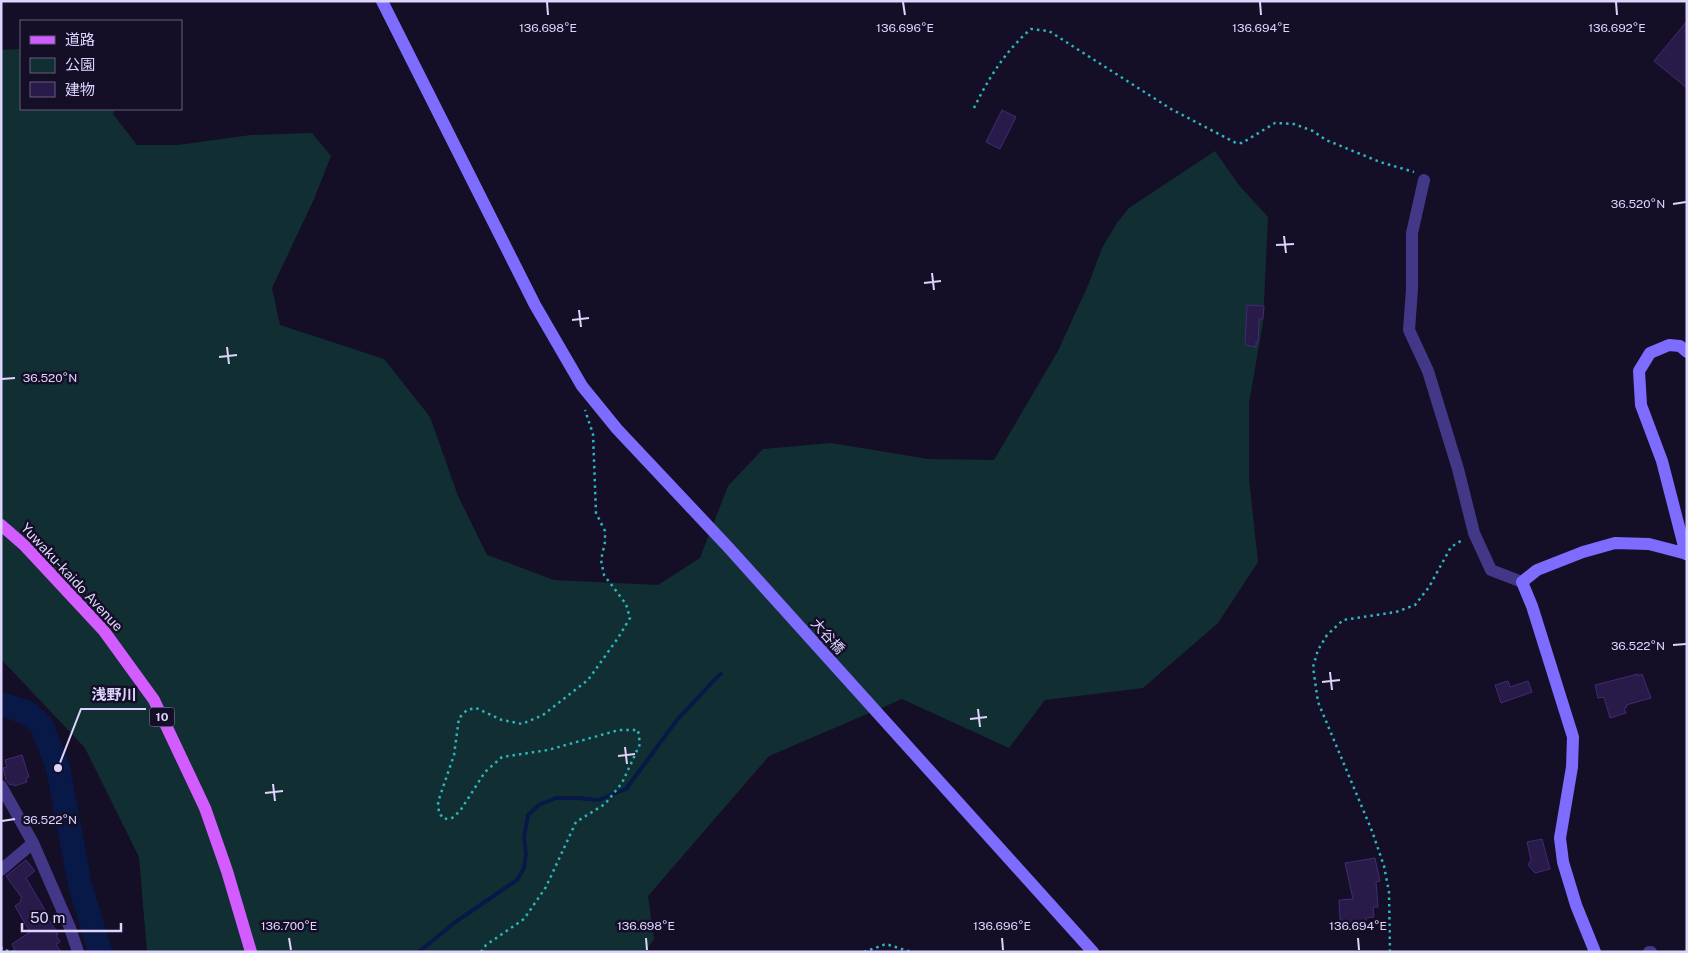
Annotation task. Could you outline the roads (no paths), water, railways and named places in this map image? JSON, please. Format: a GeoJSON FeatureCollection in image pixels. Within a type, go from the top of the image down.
{"type":"FeatureCollection","features":[{"type":"Feature","properties":{"kind":"main road","name":"Yuwaku-kaido Avenue"},"geometry":{"type":"LineString","coordinates":[[1,525],[24,545],[104,631],[154,700],[205,808],[252,952]]}},
{"type":"Feature","properties":{"kind":"street","name":"大谷橋"},"geometry":{"type":"LineString","coordinates":[[382,1],[535,305],[582,386],[617,429],[728,547],[905,746],[1093,952]]}},
{"type":"Feature","properties":{"kind":"street"},"geometry":{"type":"LineString","coordinates":[[1424,180],[1412,233],[1412,289],[1409,330],[1428,371],[1458,469],[1474,533],[1491,570],[1522,582],[1532,606],[1573,737],[1572,768],[1560,838],[1563,862],[1576,905],[1595,952]]}},
{"type":"Feature","properties":{"kind":"street"},"geometry":{"type":"LineString","coordinates":[[1522,582],[1537,570],[1615,542],[1649,544],[1686,554],[1662,461],[1641,405],[1639,371],[1650,352],[1669,345],[1680,346],[1687,352]]}},
{"type":"Feature","properties":{"kind":"street"},"geometry":{"type":"LineString","coordinates":[[1,786],[33,842],[70,928],[78,952]]}},
{"type":"Feature","properties":{"kind":"street"},"geometry":{"type":"LineString","coordinates":[[1,870],[33,842]]}},
{"type":"Feature","properties":{"kind":"waterway"},"geometry":{"type":"LineString","coordinates":[[419,952],[454,923],[517,880],[524,868],[526,854],[524,837],[528,815],[539,805],[556,798],[598,800],[626,789],[677,720],[721,674]]}},
{"type":"Feature","properties":{"kind":"waterway"},"geometry":{"type":"LineString","coordinates":[[1,704],[28,713],[42,726],[58,768],[80,885],[100,952]]}},
{"type":"Feature","properties":{"kind":"place","name":"浅野川"},"geometry":{"type":"Point","coordinates":[58,768]}}]}
